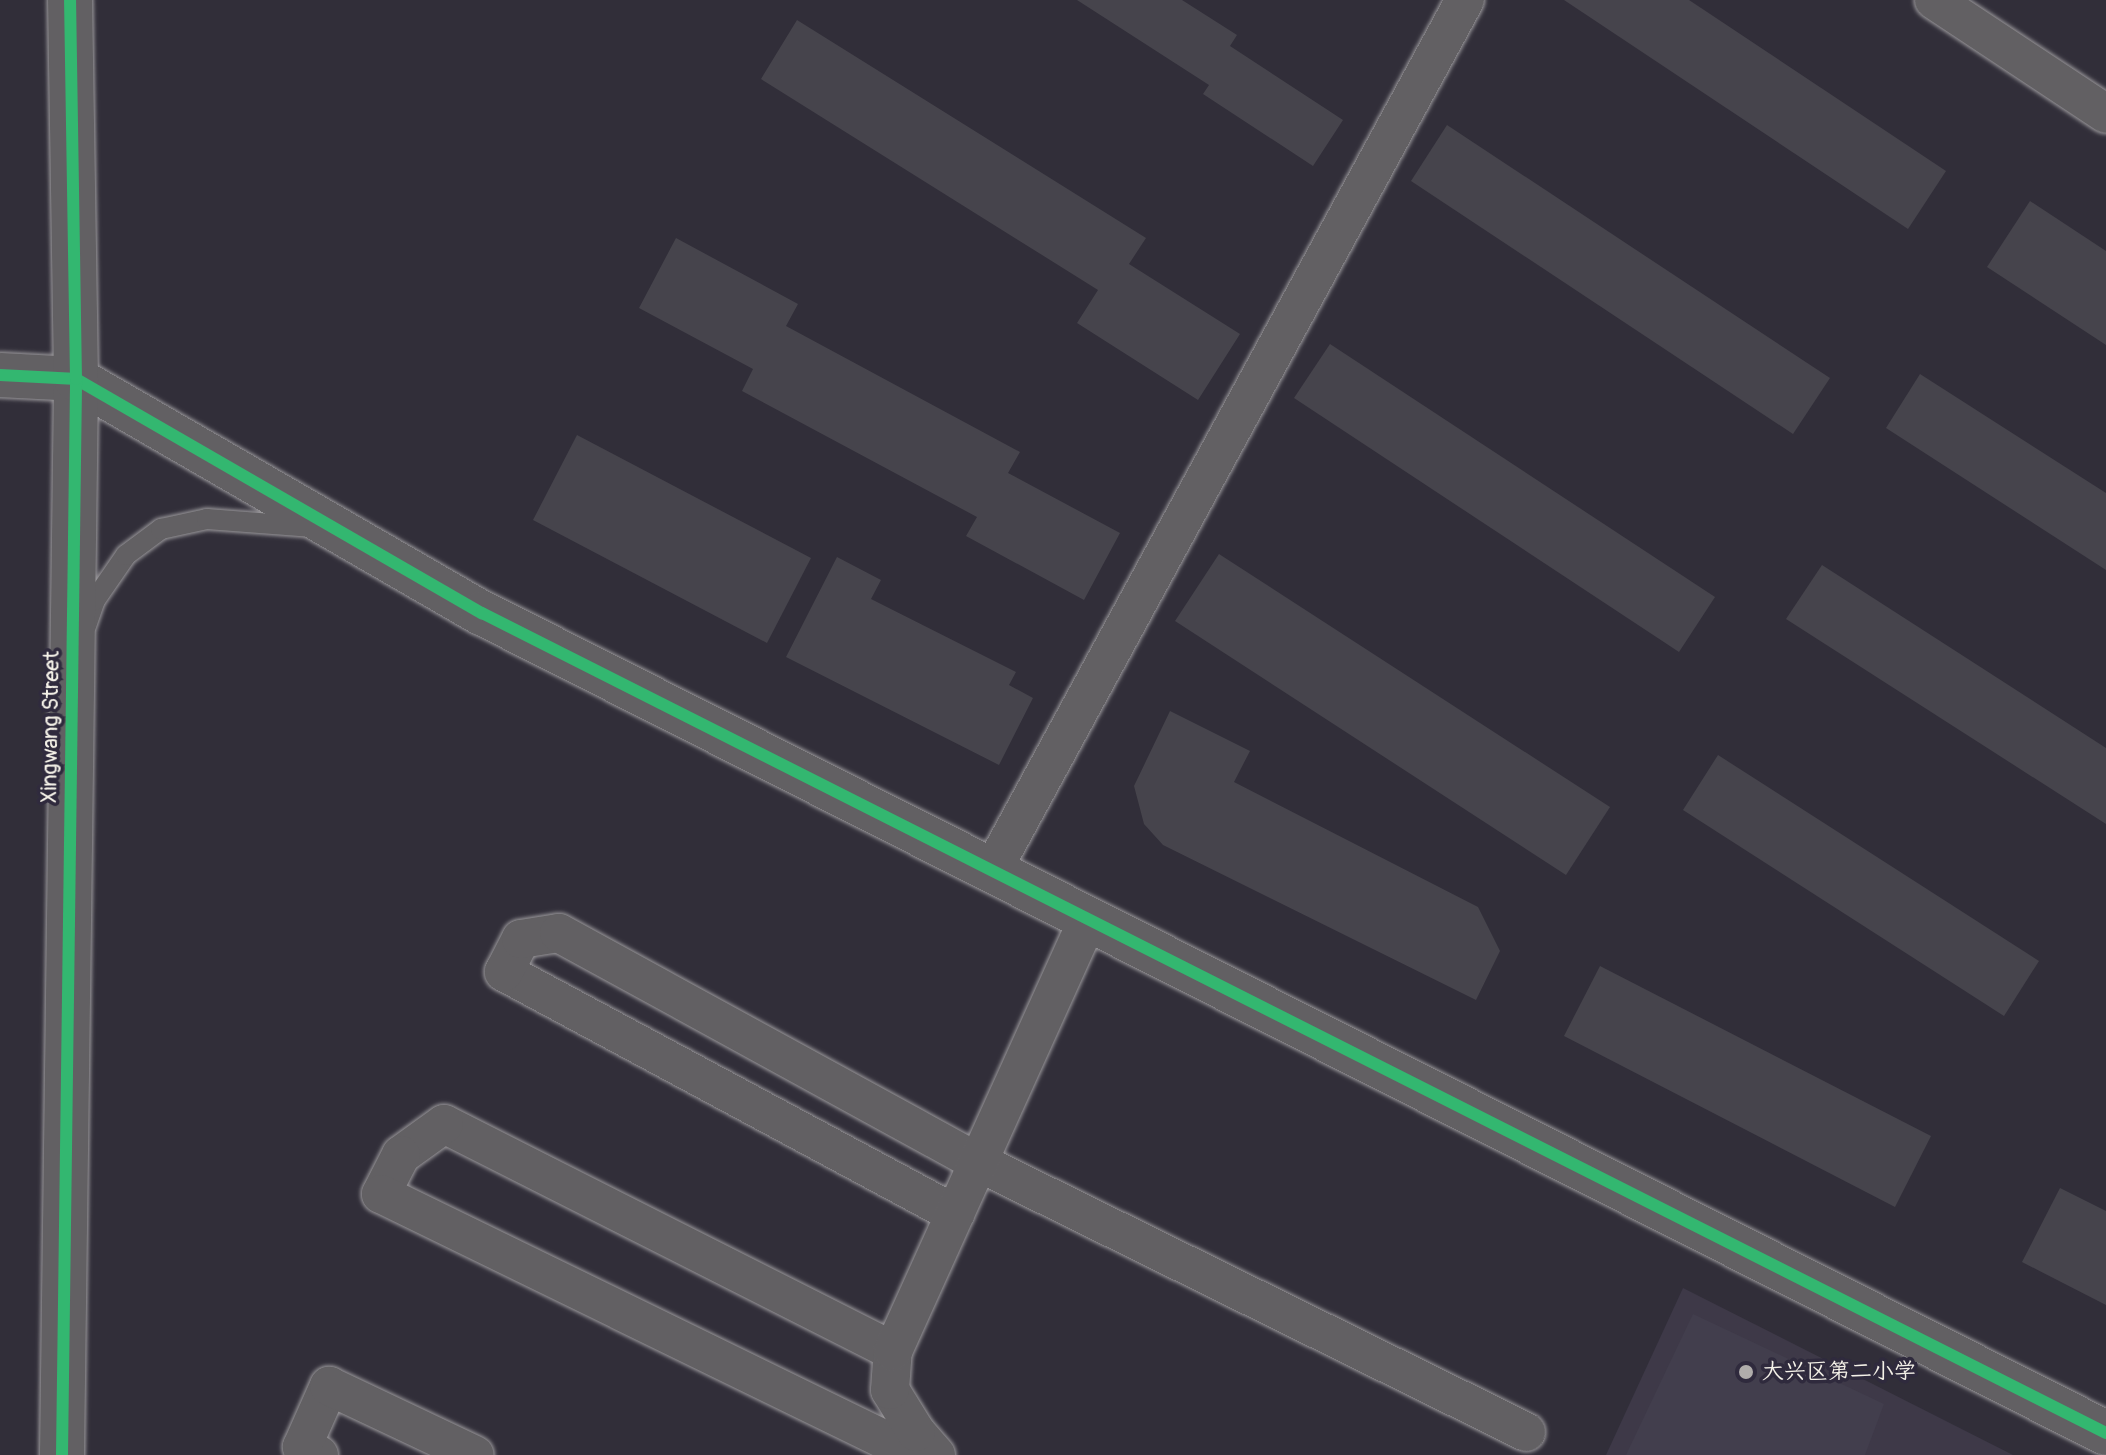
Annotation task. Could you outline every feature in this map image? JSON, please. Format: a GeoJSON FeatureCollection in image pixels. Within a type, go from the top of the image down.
{"type":"FeatureCollection","features":[{"type":"Feature","properties":{"kind":"street","name":"Xingwang Street"},"geometry":{"type":"LineString","coordinates":[[62,1455],[76,379],[70,0]]}},
{"type":"Feature","properties":{"kind":"street"},"geometry":{"type":"LineString","coordinates":[[992,871],[1465,0]]}},
{"type":"Feature","properties":{"kind":"street"},"geometry":{"type":"LineString","coordinates":[[1934,0],[2106,114]]}},
{"type":"Feature","properties":{"kind":"street"},"geometry":{"type":"LineString","coordinates":[[0,375],[76,379],[482,613],[2106,1433]]}},
{"type":"Feature","properties":{"kind":"street"},"geometry":{"type":"LineString","coordinates":[[936,1455],[916,1432],[890,1390],[893,1351],[1088,919]]}},
{"type":"Feature","properties":{"kind":"street"},"geometry":{"type":"LineString","coordinates":[[955,1214],[504,972],[521,939],[559,933],[978,1162],[1526,1432]]}},
{"type":"Feature","properties":{"kind":"street"},"geometry":{"type":"LineString","coordinates":[[893,1351],[444,1124],[401,1155],[381,1194],[916,1455]]}},
{"type":"Feature","properties":{"kind":"street"},"geometry":{"type":"LineString","coordinates":[[319,1455],[302,1447],[329,1386],[475,1455]]}},
{"type":"Feature","properties":{"kind":"lane"},"geometry":{"type":"LineString","coordinates":[[72,667],[95,600],[126,555],[161,529],[207,519],[335,528]]}},
{"type":"Feature","properties":{"kind":"shaded area","name":"大兴区第二小学"},"geometry":{"type":"Polygon","coordinates":[[[1683,1288],[2013,1455],[1606,1455],[1683,1288]]]}},
{"type":"Feature","properties":{"kind":"shaded area","name":"大兴区第二小学"},"geometry":{"type":"Polygon","coordinates":[[[1693,1314],[1884,1404],[1865,1455],[1626,1455],[1693,1314]]]}},
{"type":"Feature","properties":{"kind":"building"},"geometry":{"type":"Polygon","coordinates":[[[1077,0],[1182,0],[1237,35],[1230,46],[1343,120],[1313,166],[1203,94],[1209,85],[1077,0]]]}},
{"type":"Feature","properties":{"kind":"building"},"geometry":{"type":"Polygon","coordinates":[[[1564,0],[1689,0],[1946,171],[1908,229],[1564,0]]]}},
{"type":"Feature","properties":{"kind":"building"},"geometry":{"type":"Polygon","coordinates":[[[797,20],[1146,238],[1129,264],[1240,334],[1198,400],[1077,323],[1098,290],[761,79],[797,20]]]}},
{"type":"Feature","properties":{"kind":"building"},"geometry":{"type":"Polygon","coordinates":[[[1447,125],[1830,378],[1793,434],[1411,181],[1447,125]]]}},
{"type":"Feature","properties":{"kind":"building"},"geometry":{"type":"Polygon","coordinates":[[[2030,201],[2106,251],[2106,345],[1987,267],[2030,201]]]}},
{"type":"Feature","properties":{"kind":"building"},"geometry":{"type":"Polygon","coordinates":[[[676,238],[798,304],[786,326],[1020,452],[1008,473],[1120,533],[1084,600],[966,536],[977,517],[742,391],[753,369],[639,308],[676,238]]]}},
{"type":"Feature","properties":{"kind":"building"},"geometry":{"type":"Polygon","coordinates":[[[1330,344],[1715,597],[1679,652],[1294,398],[1330,344]]]}},
{"type":"Feature","properties":{"kind":"building"},"geometry":{"type":"Polygon","coordinates":[[[1920,374],[2106,493],[2106,570],[1886,428],[1920,374]]]}},
{"type":"Feature","properties":{"kind":"building"},"geometry":{"type":"Polygon","coordinates":[[[577,435],[811,558],[767,643],[533,520],[577,435]]]}},
{"type":"Feature","properties":{"kind":"building"},"geometry":{"type":"Polygon","coordinates":[[[1219,554],[1610,807],[1566,875],[1175,621],[1219,554]]]}},
{"type":"Feature","properties":{"kind":"building"},"geometry":{"type":"Polygon","coordinates":[[[837,557],[881,580],[871,599],[1016,672],[1009,685],[1033,698],[999,765],[786,657],[837,557]]]}},
{"type":"Feature","properties":{"kind":"building"},"geometry":{"type":"Polygon","coordinates":[[[1822,565],[2106,748],[2106,824],[1786,619],[1822,565]]]}},
{"type":"Feature","properties":{"kind":"building"},"geometry":{"type":"Polygon","coordinates":[[[1170,711],[1250,751],[1234,782],[1478,907],[1500,951],[1476,1000],[1163,845],[1144,824],[1134,786],[1170,711]]]}},
{"type":"Feature","properties":{"kind":"building"},"geometry":{"type":"Polygon","coordinates":[[[1718,755],[2039,961],[2004,1016],[1683,810],[1718,755]]]}},
{"type":"Feature","properties":{"kind":"building"},"geometry":{"type":"Polygon","coordinates":[[[1600,966],[1931,1136],[1895,1207],[1564,1036],[1600,966]]]}},
{"type":"Feature","properties":{"kind":"building"},"geometry":{"type":"Polygon","coordinates":[[[2060,1188],[2106,1211],[2106,1305],[2022,1262],[2060,1188]]]}},
{"type":"Feature","properties":{"kind":"cycle path"},"geometry":{"type":"LineString","coordinates":[[62,1455],[76,379],[70,0]]}},
{"type":"Feature","properties":{"kind":"cycle path"},"geometry":{"type":"LineString","coordinates":[[0,375],[76,379],[482,613],[2106,1433]]}},
{"type":"Feature","properties":{"kind":"place","name":"大兴区第二小学"},"geometry":{"type":"Point","coordinates":[1746,1372]}}]}
